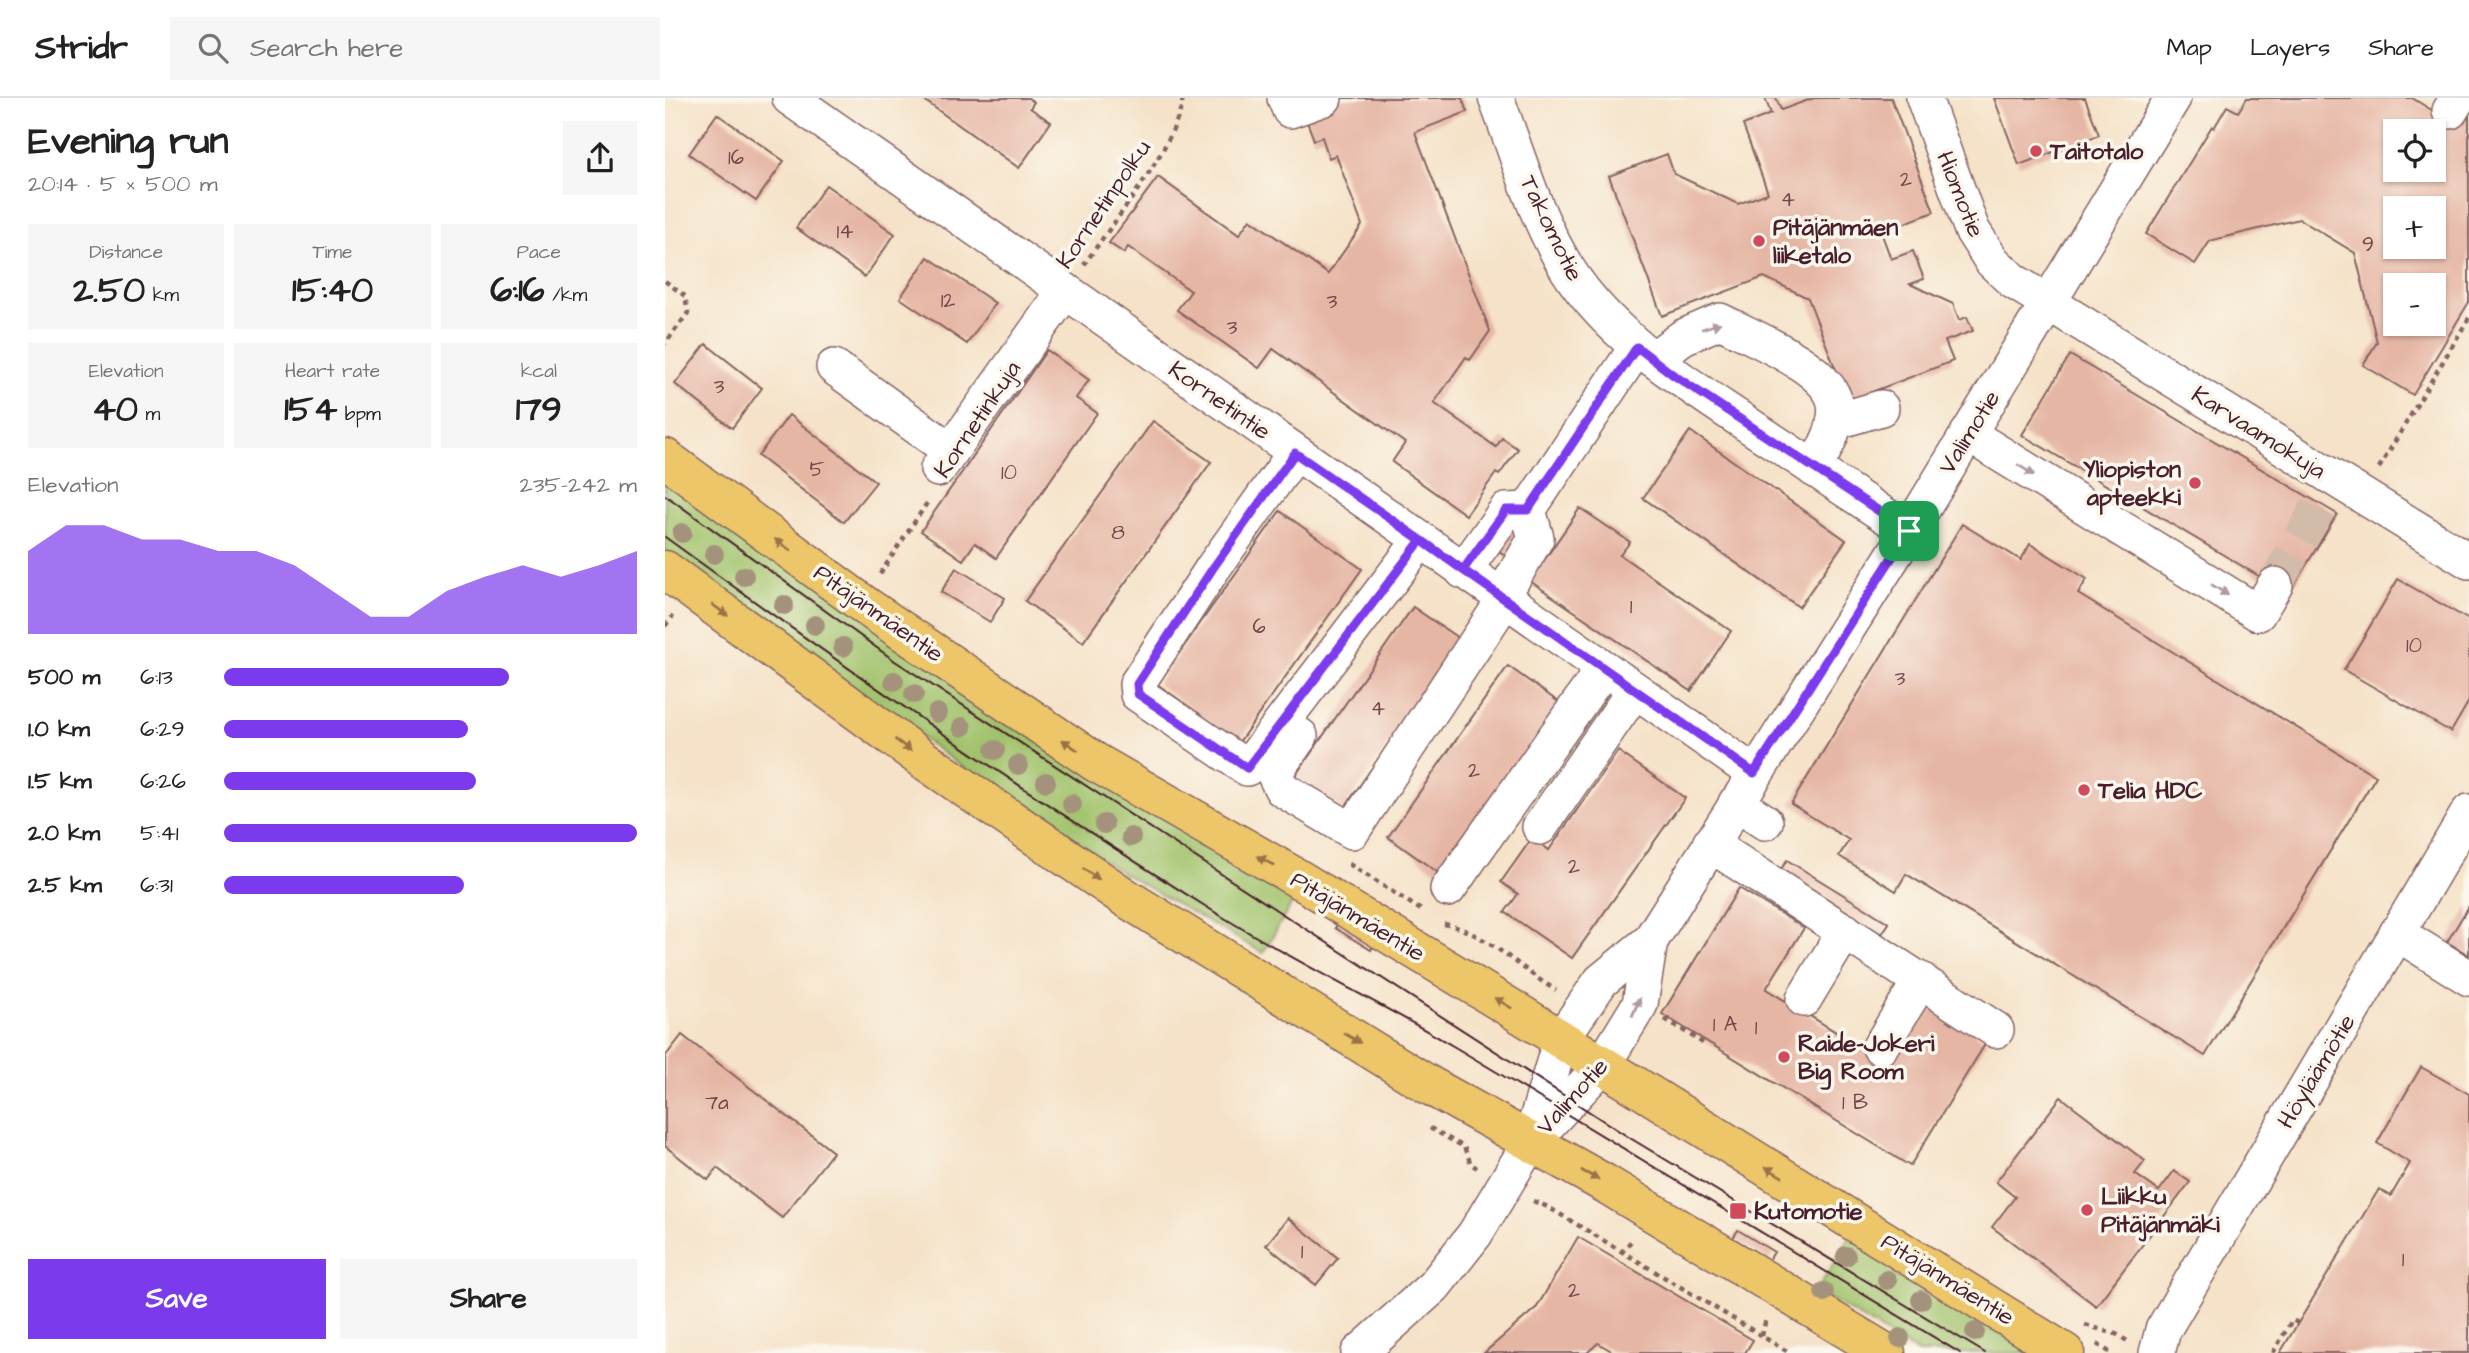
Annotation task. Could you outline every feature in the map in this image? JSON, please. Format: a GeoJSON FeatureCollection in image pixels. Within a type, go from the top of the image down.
{"type":"FeatureCollection","features":[{"type":"Feature","properties":{"kind":"main road","name":"Pitäjänmäentie"},"geometry":{"type":"LineString","coordinates":[[665,458],[867,607],[1095,762],[1297,878],[1602,1066],[2071,1337]]}},
{"type":"Feature","properties":{"kind":"main road"},"geometry":{"type":"LineString","coordinates":[[665,570],[924,760],[1126,898],[1416,1077],[1604,1183],[1886,1353]]}},
{"type":"Feature","properties":{"kind":"street","name":"Kornetintie"},"geometry":{"type":"LineString","coordinates":[[790,98],[1754,773]]}},
{"type":"Feature","properties":{"kind":"street"},"geometry":{"type":"LineString","coordinates":[[1287,104],[1324,98]]}},
{"type":"Feature","properties":{"kind":"street","name":"Takomotie"},"geometry":{"type":"LineString","coordinates":[[1496,98],[1539,215],[1567,268],[1591,302],[1645,353],[1909,531]]}},
{"type":"Feature","properties":{"kind":"street","name":"Hiomotie"},"geometry":{"type":"LineString","coordinates":[[1924,98],[1972,230],[1993,261],[2013,281],[2049,303]]}},
{"type":"Feature","properties":{"kind":"street","name":"Valimotie"},"geometry":{"type":"LineString","coordinates":[[1530,1143],[1561,1039],[1601,981],[1650,941],[1909,531],[2173,98]]}},
{"type":"Feature","properties":{"kind":"street","name":"Kornetinkuja"},"geometry":{"type":"LineString","coordinates":[[944,460],[1065,291]]}},
{"type":"Feature","properties":{"kind":"street","name":"Karvaamokuja"},"geometry":{"type":"LineString","coordinates":[[2049,303],[2339,493],[2469,561]]}},
{"type":"Feature","properties":{"kind":"street"},"geometry":{"type":"LineString","coordinates":[[1528,510],[1645,353],[1720,321],[1817,373],[1835,403],[1834,422],[1814,469]]}},
{"type":"Feature","properties":{"kind":"street"},"geometry":{"type":"LineString","coordinates":[[834,367],[944,460]]}},
{"type":"Feature","properties":{"kind":"street"},"geometry":{"type":"LineString","coordinates":[[1834,422],[1881,408]]}},
{"type":"Feature","properties":{"kind":"street"},"geometry":{"type":"LineString","coordinates":[[1968,434],[2258,614],[2275,585]]}},
{"type":"Feature","properties":{"kind":"street"},"geometry":{"type":"LineString","coordinates":[[1295,453],[1213,568],[1137,684],[1138,694],[1247,768],[1427,545]]}},
{"type":"Feature","properties":{"kind":"street"},"geometry":{"type":"LineString","coordinates":[[1463,570],[1506,510],[1528,510]]}},
{"type":"Feature","properties":{"kind":"street"},"geometry":{"type":"LineString","coordinates":[[1385,814],[1510,603],[1536,538],[1528,510]]}},
{"type":"Feature","properties":{"kind":"street"},"geometry":{"type":"LineString","coordinates":[[1427,545],[1274,773],[1282,789],[1352,831],[1510,603]]}},
{"type":"Feature","properties":{"kind":"street"},"geometry":{"type":"LineString","coordinates":[[1448,889],[1604,668]]}},
{"type":"Feature","properties":{"kind":"street"},"geometry":{"type":"LineString","coordinates":[[1540,827],[1635,690]]}},
{"type":"Feature","properties":{"kind":"street"},"geometry":{"type":"LineString","coordinates":[[1736,803],[1765,822]]}},
{"type":"Feature","properties":{"kind":"street","name":"Höyläämötie"},"geometry":{"type":"LineString","coordinates":[[2148,1346],[2469,812]]}},
{"type":"Feature","properties":{"kind":"street"},"geometry":{"type":"LineString","coordinates":[[1710,844],[1996,1030]]}},
{"type":"Feature","properties":{"kind":"street"},"geometry":{"type":"LineString","coordinates":[[1804,999],[1845,931]]}},
{"type":"Feature","properties":{"kind":"street"},"geometry":{"type":"LineString","coordinates":[[2397,933],[2469,978]]}},
{"type":"Feature","properties":{"kind":"street","name":"Valimotie"},"geometry":{"type":"LineString","coordinates":[[1530,1143],[1602,1066],[1640,1004],[1650,941]]}},
{"type":"Feature","properties":{"kind":"street"},"geometry":{"type":"LineString","coordinates":[[1880,1047],[1921,980]]}},
{"type":"Feature","properties":{"kind":"street"},"geometry":{"type":"LineString","coordinates":[[1359,1353],[1434,1286],[1475,1234],[1530,1143]]}},
{"type":"Feature","properties":{"kind":"path","name":"Kornetinpolku"},"geometry":{"type":"LineString","coordinates":[[1065,291],[1167,143],[1181,113],[1183,98]]}},
{"type":"Feature","properties":{"kind":"path"},"geometry":{"type":"LineString","coordinates":[[665,281],[685,296],[688,313],[665,344]]}},
{"type":"Feature","properties":{"kind":"path"},"geometry":{"type":"LineString","coordinates":[[2339,493],[2469,318]]}},
{"type":"Feature","properties":{"kind":"path","name":"Kornetinkuja"},"geometry":{"type":"LineString","coordinates":[[872,585],[929,502],[944,460]]}},
{"type":"Feature","properties":{"kind":"path"},"geometry":{"type":"LineString","coordinates":[[1444,924],[1465,928],[1528,975],[1583,1006]]}},
{"type":"Feature","properties":{"kind":"path"},"geometry":{"type":"LineString","coordinates":[[1672,1024],[1706,1045]]}},
{"type":"Feature","properties":{"kind":"path"},"geometry":{"type":"LineString","coordinates":[[1424,1124],[1464,1147],[1471,1164],[1790,1353]]}},
{"type":"Feature","properties":{"kind":"path"},"geometry":{"type":"LineString","coordinates":[[2273,1353],[2292,1320],[2298,1323]]}},
{"type":"Feature","properties":{"kind":"path"},"geometry":{"type":"LineString","coordinates":[[2071,1337],[2116,1334],[2148,1346]]}},
{"type":"Feature","properties":{"kind":"green space"},"geometry":{"type":"Polygon","coordinates":[[[665,477],[1298,893],[1263,953],[1121,872],[966,770],[665,552],[665,477]]]}},
{"type":"Feature","properties":{"kind":"green space"},"geometry":{"type":"Polygon","coordinates":[[[1849,1238],[2044,1353],[1918,1353],[1817,1291],[1849,1238]]]}},
{"type":"Feature","properties":{"kind":"building"},"geometry":{"type":"Polygon","coordinates":[[[921,98],[1028,98],[1034,102],[1030,108],[1051,122],[1019,168],[921,98]]]}},
{"type":"Feature","properties":{"kind":"building"},"geometry":{"type":"Polygon","coordinates":[[[1298,98],[1462,98],[1467,112],[1415,132],[1490,331],[1470,360],[1466,357],[1434,403],[1496,447],[1502,438],[1518,449],[1499,475],[1496,473],[1466,515],[1392,462],[1405,443],[1273,349],[1259,368],[1177,310],[1191,291],[1128,247],[1124,253],[1109,243],[1158,177],[1239,235],[1250,219],[1328,274],[1362,225],[1336,155],[1329,158],[1322,137],[1314,140],[1298,98]]]}},
{"type":"Feature","properties":{"kind":"building","name":"Pitäjänmäen liiketalo"},"geometry":{"type":"Polygon","coordinates":[[[1765,98],[1776,98],[1781,110],[1814,98],[1891,98],[1934,212],[1881,232],[1891,259],[1913,251],[1924,279],[1910,284],[1953,304],[1959,320],[1967,317],[1973,331],[1945,341],[1953,361],[1848,401],[1808,298],[1764,277],[1662,316],[1609,176],[1667,154],[1674,174],[1738,204],[1768,193],[1743,125],[1771,114],[1765,98]]]}},
{"type":"Feature","properties":{"kind":"building"},"geometry":{"type":"Polygon","coordinates":[[[1994,98],[2085,98],[2099,135],[2019,165],[1994,98]]]}},
{"type":"Feature","properties":{"kind":"building"},"geometry":{"type":"Polygon","coordinates":[[[2247,98],[2412,98],[2438,114],[2469,107],[2469,302],[2413,395],[2363,365],[2377,342],[2355,253],[2299,219],[2210,241],[2195,264],[2146,234],[2227,106],[2238,112],[2247,98]]]}},
{"type":"Feature","properties":{"kind":"building"},"geometry":{"type":"Polygon","coordinates":[[[717,114],[784,161],[756,201],[689,154],[717,114]]]}},
{"type":"Feature","properties":{"kind":"building"},"geometry":{"type":"Polygon","coordinates":[[[826,185],[895,234],[865,277],[796,228],[826,185]]]}},
{"type":"Feature","properties":{"kind":"building"},"geometry":{"type":"Polygon","coordinates":[[[928,257],[995,303],[967,344],[900,298],[928,257]]]}},
{"type":"Feature","properties":{"kind":"building"},"geometry":{"type":"Polygon","coordinates":[[[706,344],[762,388],[732,428],[675,384],[706,344]]]}},
{"type":"Feature","properties":{"kind":"building"},"geometry":{"type":"Polygon","coordinates":[[[1047,350],[1089,380],[1076,398],[1097,413],[996,558],[975,543],[963,560],[921,531],[1047,350]]]}},
{"type":"Feature","properties":{"kind":"building","name":"Yliopiston apteekki"},"geometry":{"type":"Polygon","coordinates":[[[2070,355],[2337,514],[2289,594],[2022,435],[2070,355]]]}},
{"type":"Feature","properties":{"kind":"building"},"geometry":{"type":"Polygon","coordinates":[[[789,415],[876,482],[844,522],[758,456],[789,415]]]}},
{"type":"Feature","properties":{"kind":"building"},"geometry":{"type":"Polygon","coordinates":[[[1153,421],[1211,462],[1083,642],[1025,601],[1153,421]]]}},
{"type":"Feature","properties":{"kind":"building"},"geometry":{"type":"Polygon","coordinates":[[[1690,431],[1846,540],[1799,607],[1643,498],[1690,431]]]}},
{"type":"Feature","properties":{"kind":"building"},"geometry":{"type":"Polygon","coordinates":[[[1580,508],[1630,542],[1620,555],[1731,631],[1691,691],[1530,581],[1580,508]]]}},
{"type":"Feature","properties":{"kind":"building"},"geometry":{"type":"Polygon","coordinates":[[[1280,511],[1362,569],[1239,742],[1157,684],[1280,511]]]}},
{"type":"Feature","properties":{"kind":"building","name":"Telia HDC"},"geometry":{"type":"Polygon","coordinates":[[[1962,524],[2021,560],[2030,544],[2087,579],[2078,594],[2376,776],[2205,1056],[1906,874],[1896,891],[1839,856],[1849,840],[1791,804],[1962,524]]]}},
{"type":"Feature","properties":{"kind":"building"},"geometry":{"type":"Polygon","coordinates":[[[1507,525],[1524,536],[1509,558],[1492,546],[1507,525]]]}},
{"type":"Feature","properties":{"kind":"building"},"geometry":{"type":"Polygon","coordinates":[[[956,568],[1005,598],[990,622],[941,592],[956,568]]]}},
{"type":"Feature","properties":{"kind":"building"},"geometry":{"type":"Polygon","coordinates":[[[2398,579],[2469,620],[2469,701],[2451,732],[2344,670],[2398,579]]]}},
{"type":"Feature","properties":{"kind":"building"},"geometry":{"type":"Polygon","coordinates":[[[1413,607],[1461,640],[1347,804],[1351,807],[1348,812],[1295,776],[1413,607]]]}},
{"type":"Feature","properties":{"kind":"building"},"geometry":{"type":"Polygon","coordinates":[[[1508,666],[1560,703],[1440,874],[1388,837],[1508,666]]]}},
{"type":"Feature","properties":{"kind":"building"},"geometry":{"type":"Polygon","coordinates":[[[1618,751],[1685,798],[1572,958],[1505,912],[1518,894],[1501,882],[1532,838],[1549,850],[1618,751]]]}},
{"type":"Feature","properties":{"kind":"building"},"geometry":{"type":"Polygon","coordinates":[[[1787,860],[1889,923],[1878,940],[1776,877],[1787,860]]]}},
{"type":"Feature","properties":{"kind":"building"},"geometry":{"type":"Polygon","coordinates":[[[1739,888],[1804,928],[1766,989],[1885,1062],[1922,1001],[1987,1041],[1910,1166],[1662,1014],[1739,888]]]}},
{"type":"Feature","properties":{"kind":"building"},"geometry":{"type":"Polygon","coordinates":[[[2469,906],[2469,955],[2447,942],[2469,906]]]}},
{"type":"Feature","properties":{"kind":"building"},"geometry":{"type":"Polygon","coordinates":[[[1340,920],[1376,941],[1371,950],[1335,928],[1340,920]]]}},
{"type":"Feature","properties":{"kind":"building"},"geometry":{"type":"Polygon","coordinates":[[[682,1035],[833,1152],[782,1218],[717,1168],[708,1180],[665,1146],[665,1057],[682,1035]]]}},
{"type":"Feature","properties":{"kind":"building"},"geometry":{"type":"Polygon","coordinates":[[[2421,1067],[2469,1094],[2469,1353],[2280,1353],[2379,1189],[2391,1196],[2410,1163],[2377,1143],[2421,1067]]]}},
{"type":"Feature","properties":{"kind":"building","name":"Liikku Pitäjänmäki"},"geometry":{"type":"Polygon","coordinates":[[[2061,1097],[2145,1161],[2135,1174],[2159,1191],[2174,1171],[2190,1182],[2096,1306],[1992,1227],[2015,1197],[1996,1182],[2061,1097]]]}},
{"type":"Feature","properties":{"kind":"building"},"geometry":{"type":"Polygon","coordinates":[[[1288,1218],[1338,1258],[1316,1285],[1266,1245],[1288,1218]]]}},
{"type":"Feature","properties":{"kind":"building"},"geometry":{"type":"Polygon","coordinates":[[[1738,1230],[1774,1252],[1769,1260],[1733,1238],[1738,1230]]]}},
{"type":"Feature","properties":{"kind":"building"},"geometry":{"type":"Polygon","coordinates":[[[1578,1237],[1753,1340],[1745,1353],[1615,1353],[1598,1343],[1587,1353],[1484,1353],[1537,1307],[1578,1237]]]}},
{"type":"Feature","properties":{"kind":"tunnel"},"geometry":{"type":"LineString","coordinates":[[2275,585],[2320,504]]}},
{"type":"Feature","properties":{"kind":"tram line"},"geometry":{"type":"LineString","coordinates":[[665,495],[895,661],[1281,913],[1630,1138],[1985,1353]]}},
{"type":"Feature","properties":{"kind":"tram line"},"geometry":{"type":"LineString","coordinates":[[665,537],[932,726],[1205,906],[1266,943],[1453,1046],[1960,1353]]}},
{"type":"Feature","properties":{"kind":"place","name":"Taitotalo"},"geometry":{"type":"Point","coordinates":[2036,151]}},
{"type":"Feature","properties":{"kind":"place","name":"Pitäjänmäen liiketalo"},"geometry":{"type":"Point","coordinates":[1759,241]}},
{"type":"Feature","properties":{"kind":"place","name":"Yliopiston apteekki"},"geometry":{"type":"Point","coordinates":[2195,483]}},
{"type":"Feature","properties":{"kind":"place","name":"Telia HDC"},"geometry":{"type":"Point","coordinates":[2084,790]}},
{"type":"Feature","properties":{"kind":"place","name":"Raide-Jokeri Big Room"},"geometry":{"type":"Point","coordinates":[1784,1057]}},
{"type":"Feature","properties":{"kind":"place","name":"Liikku Pitäjänmäki"},"geometry":{"type":"Point","coordinates":[2087,1210]}},
{"type":"Feature","properties":{"kind":"place","name":"Kutomotie"},"geometry":{"type":"Point","coordinates":[1738,1211]}},
{"type":"Feature","properties":{"kind":"route"},"geometry":{"type":"LineString","coordinates":[[1909,531],[1672,374],[1637,347],[1528,510],[1506,510],[1463,570],[1421,540],[1247,768],[1138,694],[1137,690],[1137,684],[1213,568],[1295,453],[1421,540],[1434,549],[1463,570],[1754,773],[1909,531]]}}]}
